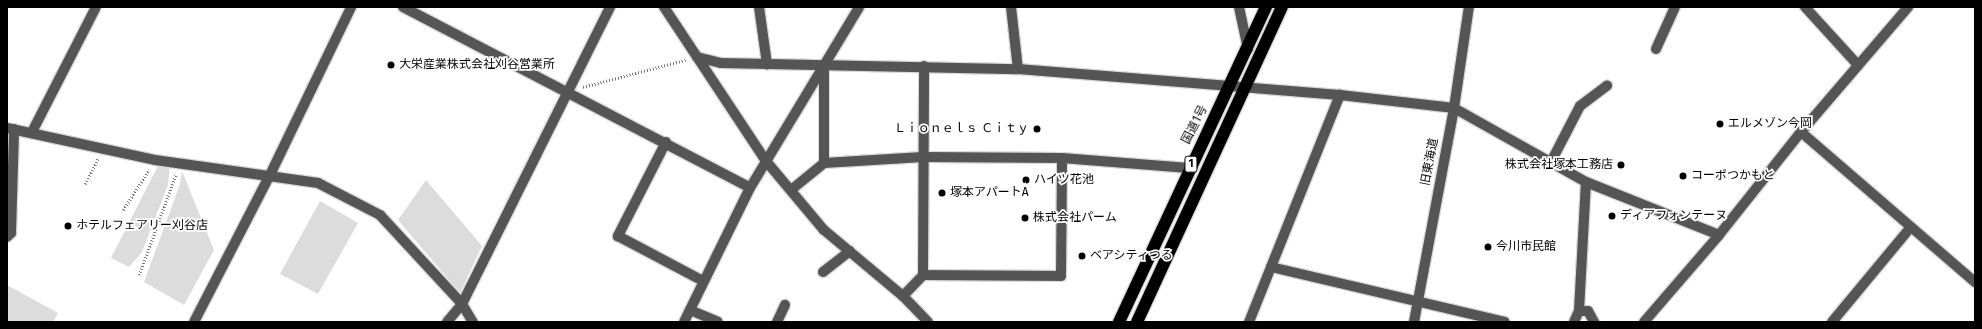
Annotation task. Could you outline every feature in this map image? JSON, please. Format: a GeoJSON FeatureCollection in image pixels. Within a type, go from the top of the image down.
{"type":"FeatureCollection","features":[{"type":"Feature","properties":{"kind":"highway","name":"国道1号"},"geometry":{"type":"LineString","coordinates":[[1119,322],[1189,168],[1230,87],[1266,7]]}},
{"type":"Feature","properties":{"kind":"highway","name":"1"},"geometry":{"type":"LineString","coordinates":[[1137,322],[1246,89],[1282,7]]}},
{"type":"Feature","properties":{"kind":"street"},"geometry":{"type":"LineString","coordinates":[[32,132],[96,7]]}},
{"type":"Feature","properties":{"kind":"street"},"geometry":{"type":"LineString","coordinates":[[194,322],[269,177],[351,7]]}},
{"type":"Feature","properties":{"kind":"street"},"geometry":{"type":"LineString","coordinates":[[403,7],[666,142],[750,188]]}},
{"type":"Feature","properties":{"kind":"street"},"geometry":{"type":"LineString","coordinates":[[448,322],[462,304],[610,7]]}},
{"type":"Feature","properties":{"kind":"street"},"geometry":{"type":"LineString","coordinates":[[664,7],[766,161],[824,230],[903,296],[928,322]]}},
{"type":"Feature","properties":{"kind":"street"},"geometry":{"type":"LineString","coordinates":[[759,7],[767,64]]}},
{"type":"Feature","properties":{"kind":"street"},"geometry":{"type":"LineString","coordinates":[[684,322],[750,188],[859,7]]}},
{"type":"Feature","properties":{"kind":"street"},"geometry":{"type":"LineString","coordinates":[[1012,7],[1018,69]]}},
{"type":"Feature","properties":{"kind":"street"},"geometry":{"type":"LineString","coordinates":[[1239,7],[1248,49]]}},
{"type":"Feature","properties":{"kind":"street","name":"旧東海道"},"geometry":{"type":"LineString","coordinates":[[1414,322],[1454,108],[1469,7]]}},
{"type":"Feature","properties":{"kind":"street"},"geometry":{"type":"LineString","coordinates":[[1656,49],[1676,7]]}},
{"type":"Feature","properties":{"kind":"street"},"geometry":{"type":"LineString","coordinates":[[1805,7],[1858,65]]}},
{"type":"Feature","properties":{"kind":"street"},"geometry":{"type":"LineString","coordinates":[[1644,322],[1720,235],[1801,132],[1908,7]]}},
{"type":"Feature","properties":{"kind":"street"},"geometry":{"type":"LineString","coordinates":[[697,57],[721,63],[824,67],[924,66],[1018,69],[1246,89],[1340,95],[1454,108],[1586,182],[1720,235]]}},
{"type":"Feature","properties":{"kind":"street"},"geometry":{"type":"LineString","coordinates":[[903,296],[923,275],[924,66]]}},
{"type":"Feature","properties":{"kind":"street"},"geometry":{"type":"LineString","coordinates":[[824,67],[824,163]]}},
{"type":"Feature","properties":{"kind":"street"},"geometry":{"type":"LineString","coordinates":[[1551,162],[1580,106],[1607,86]]}},
{"type":"Feature","properties":{"kind":"street"},"geometry":{"type":"LineString","coordinates":[[1249,322],[1340,95]]}},
{"type":"Feature","properties":{"kind":"street"},"geometry":{"type":"LineString","coordinates":[[7,237],[11,233],[11,129],[32,132],[155,160],[178,162],[269,177],[318,183],[380,216],[462,304],[473,322]]}},
{"type":"Feature","properties":{"kind":"street"},"geometry":{"type":"LineString","coordinates":[[1801,132],[1910,228],[1975,282]]}},
{"type":"Feature","properties":{"kind":"street"},"geometry":{"type":"LineString","coordinates":[[666,142],[618,236],[703,281]]}},
{"type":"Feature","properties":{"kind":"street"},"geometry":{"type":"LineString","coordinates":[[791,190],[824,163],[923,157],[1062,158],[1189,168]]}},
{"type":"Feature","properties":{"kind":"street"},"geometry":{"type":"LineString","coordinates":[[923,275],[1061,276],[1062,158]]}},
{"type":"Feature","properties":{"kind":"street"},"geometry":{"type":"LineString","coordinates":[[1574,322],[1579,311],[1586,182]]}},
{"type":"Feature","properties":{"kind":"street"},"geometry":{"type":"LineString","coordinates":[[1832,322],[1910,228]]}},
{"type":"Feature","properties":{"kind":"street"},"geometry":{"type":"LineString","coordinates":[[823,272],[850,251]]}},
{"type":"Feature","properties":{"kind":"street"},"geometry":{"type":"LineString","coordinates":[[1271,267],[1419,300],[1505,322]]}},
{"type":"Feature","properties":{"kind":"street"},"geometry":{"type":"LineString","coordinates":[[777,322],[785,305]]}},
{"type":"Feature","properties":{"kind":"street"},"geometry":{"type":"LineString","coordinates":[[690,310],[718,322]]}},
{"type":"Feature","properties":{"kind":"street"},"geometry":{"type":"LineString","coordinates":[[1579,311],[1588,311],[1594,322]]}},
{"type":"Feature","properties":{"kind":"path"},"geometry":{"type":"LineString","coordinates":[[567,92],[697,57]]}},
{"type":"Feature","properties":{"kind":"path"},"geometry":{"type":"LineString","coordinates":[[85,184],[103,148]]}},
{"type":"Feature","properties":{"kind":"path"},"geometry":{"type":"LineString","coordinates":[[123,210],[155,160]]}},
{"type":"Feature","properties":{"kind":"path"},"geometry":{"type":"LineString","coordinates":[[139,274],[174,183],[178,162]]}},
{"type":"Feature","properties":{"kind":"shaded area"},"geometry":{"type":"Polygon","coordinates":[[[159,164],[170,165],[168,185],[142,252],[129,267],[111,258],[159,164]]]}},
{"type":"Feature","properties":{"kind":"shaded area"},"geometry":{"type":"Polygon","coordinates":[[[182,171],[214,250],[184,305],[144,282],[180,184],[182,171]]]}},
{"type":"Feature","properties":{"kind":"shaded area"},"geometry":{"type":"Polygon","coordinates":[[[426,180],[482,246],[460,293],[398,220],[426,180]]]}},
{"type":"Feature","properties":{"kind":"shaded area"},"geometry":{"type":"Polygon","coordinates":[[[320,201],[358,223],[318,294],[280,274],[320,201]]]}},
{"type":"Feature","properties":{"kind":"shaded area"},"geometry":{"type":"Polygon","coordinates":[[[7,285],[58,313],[53,322],[7,322],[7,285]]]}},
{"type":"Feature","properties":{"kind":"place","name":"大栄産業株式会社刈谷営業所"},"geometry":{"type":"Point","coordinates":[391,65]}},
{"type":"Feature","properties":{"kind":"place","name":"エルメゾン今岡"},"geometry":{"type":"Point","coordinates":[1720,124]}},
{"type":"Feature","properties":{"kind":"place","name":"Ｌｉｏｎｅｌｓ Ｃｉｔｙ"},"geometry":{"type":"Point","coordinates":[1037,129]}},
{"type":"Feature","properties":{"kind":"place","name":"株式会社塚本工務店"},"geometry":{"type":"Point","coordinates":[1621,165]}},
{"type":"Feature","properties":{"kind":"place","name":"コーポつかもと"},"geometry":{"type":"Point","coordinates":[1683,176]}},
{"type":"Feature","properties":{"kind":"place","name":"ハイツ花池"},"geometry":{"type":"Point","coordinates":[1026,180]}},
{"type":"Feature","properties":{"kind":"place","name":"塚本アパートA"},"geometry":{"type":"Point","coordinates":[942,193]}},
{"type":"Feature","properties":{"kind":"place","name":"ディアフォンテーヌ"},"geometry":{"type":"Point","coordinates":[1612,216]}},
{"type":"Feature","properties":{"kind":"place","name":"株式会社パーム"},"geometry":{"type":"Point","coordinates":[1025,218]}},
{"type":"Feature","properties":{"kind":"place","name":"ホテルフェアリー刈谷店"},"geometry":{"type":"Point","coordinates":[68,226]}},
{"type":"Feature","properties":{"kind":"place","name":"今川市民館"},"geometry":{"type":"Point","coordinates":[1488,247]}},
{"type":"Feature","properties":{"kind":"place","name":"ベアシティつる"},"geometry":{"type":"Point","coordinates":[1082,256]}}]}
